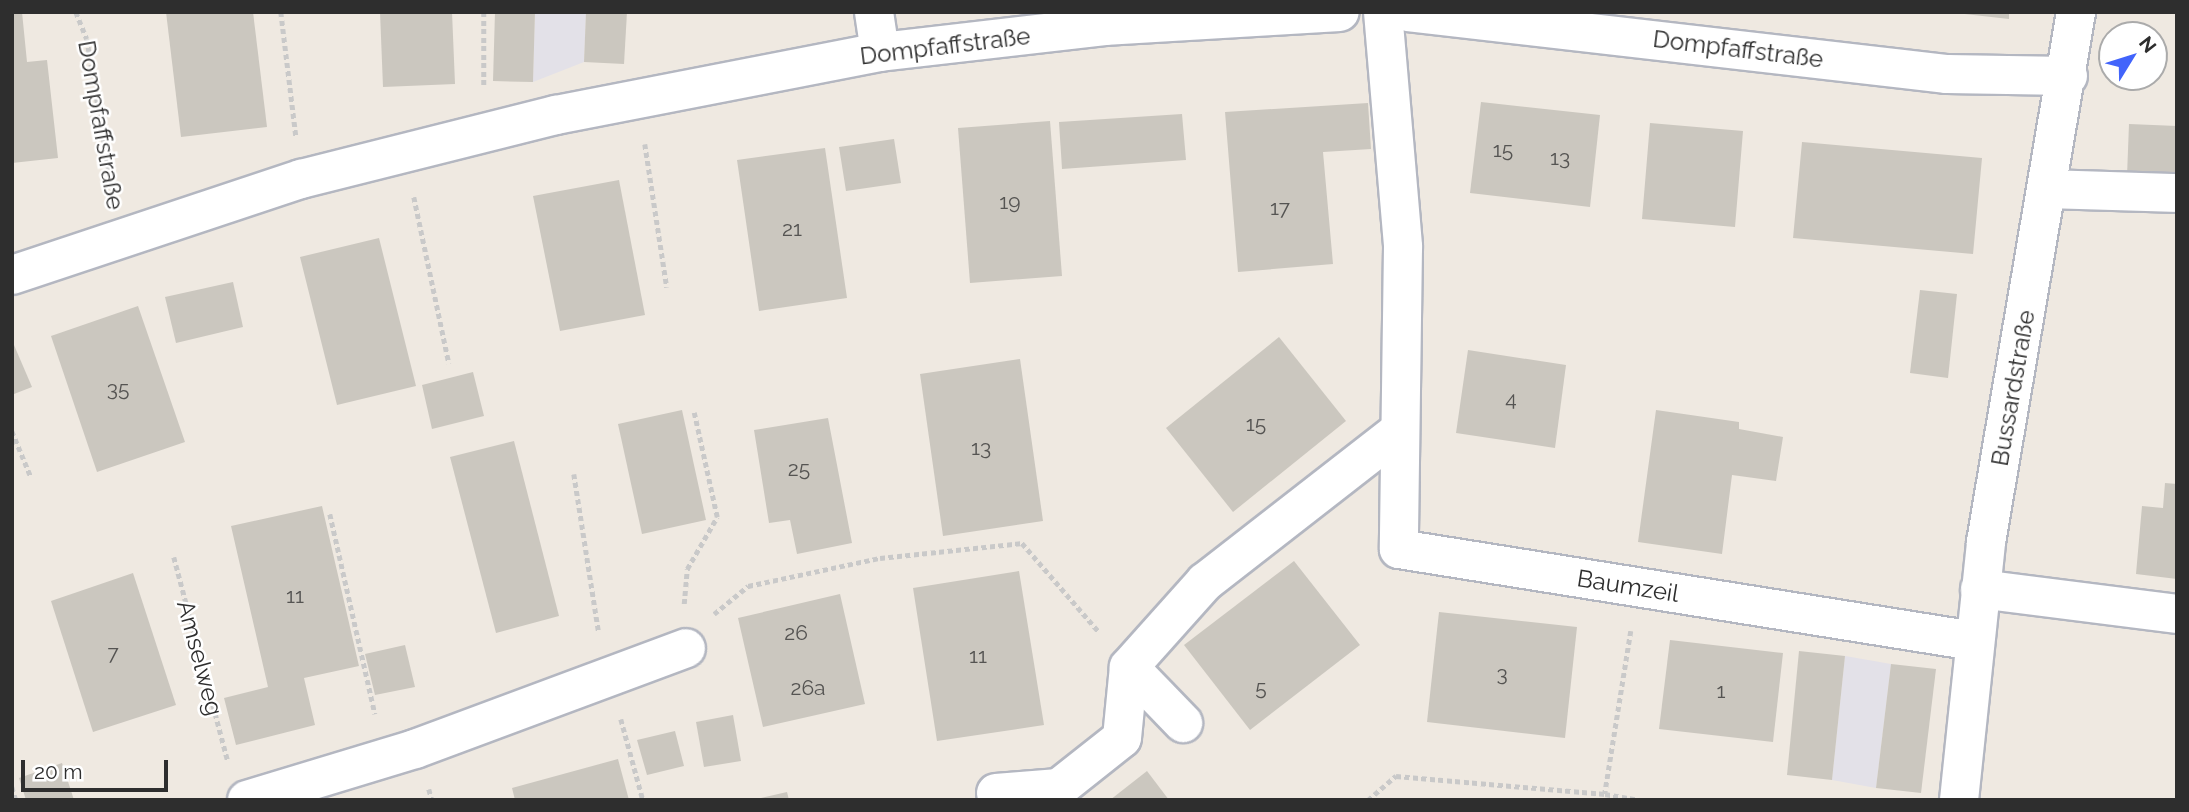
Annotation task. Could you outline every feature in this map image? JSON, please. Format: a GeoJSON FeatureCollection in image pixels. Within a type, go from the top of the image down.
{"type":"FeatureCollection","features":[{"type":"Feature","properties":{"kind":"street"},"geometry":{"type":"LineString","coordinates":[[874,12],[880,52]]}},
{"type":"Feature","properties":{"kind":"street","name":"Dompfaffstraße"},"geometry":{"type":"LineString","coordinates":[[12,275],[301,179],[405,155],[555,115],[638,102],[880,52],[1104,26],[1340,12]]}},
{"type":"Feature","properties":{"kind":"street","name":"Baumzeil"},"geometry":{"type":"LineString","coordinates":[[1383,12],[1403,247],[1398,432],[1399,549],[1974,641]]}},
{"type":"Feature","properties":{"kind":"street","name":"Dompfaffstraße"},"geometry":{"type":"LineString","coordinates":[[1408,12],[1947,74],[2068,76]]}},
{"type":"Feature","properties":{"kind":"street","name":"Bussardstraße"},"geometry":{"type":"LineString","coordinates":[[1959,800],[1980,589],[2068,76],[2076,12]]}},
{"type":"Feature","properties":{"kind":"street"},"geometry":{"type":"LineString","coordinates":[[2049,189],[2177,193]]}},
{"type":"Feature","properties":{"kind":"street"},"geometry":{"type":"LineString","coordinates":[[996,793],[1059,788],[1122,737],[1129,667],[1195,569],[1398,432]]}},
{"type":"Feature","properties":{"kind":"street"},"geometry":{"type":"LineString","coordinates":[[1980,589],[2177,614]]}},
{"type":"Feature","properties":{"kind":"street"},"geometry":{"type":"LineString","coordinates":[[239,786],[415,749],[683,649]]}},
{"type":"Feature","properties":{"kind":"street"},"geometry":{"type":"LineString","coordinates":[[1129,667],[1183,723]]}},
{"type":"Feature","properties":{"kind":"path","name":"Dompfaffstraße"},"geometry":{"type":"LineString","coordinates":[[76,12],[87,39],[124,239]]}},
{"type":"Feature","properties":{"kind":"path"},"geometry":{"type":"LineString","coordinates":[[281,12],[301,179]]}},
{"type":"Feature","properties":{"kind":"path"},"geometry":{"type":"LineString","coordinates":[[484,12],[485,132]]}},
{"type":"Feature","properties":{"kind":"path"},"geometry":{"type":"LineString","coordinates":[[638,102],[667,287]]}},
{"type":"Feature","properties":{"kind":"path"},"geometry":{"type":"LineString","coordinates":[[405,155],[449,363]]}},
{"type":"Feature","properties":{"kind":"path"},"geometry":{"type":"LineString","coordinates":[[683,649],[687,569],[717,516],[694,412]]}},
{"type":"Feature","properties":{"kind":"path"},"geometry":{"type":"LineString","coordinates":[[12,431],[31,477]]}},
{"type":"Feature","properties":{"kind":"path"},"geometry":{"type":"LineString","coordinates":[[574,474],[591,597],[643,800]]}},
{"type":"Feature","properties":{"kind":"path"},"geometry":{"type":"LineString","coordinates":[[330,514],[385,755]]}},
{"type":"Feature","properties":{"kind":"path"},"geometry":{"type":"LineString","coordinates":[[683,649],[718,610],[748,586],[880,558],[1022,543],[1129,667]]}},
{"type":"Feature","properties":{"kind":"path","name":"Amselweg"},"geometry":{"type":"LineString","coordinates":[[174,557],[239,786]]}},
{"type":"Feature","properties":{"kind":"path"},"geometry":{"type":"LineString","coordinates":[[1605,794],[1638,588]]}},
{"type":"Feature","properties":{"kind":"path"},"geometry":{"type":"LineString","coordinates":[[1368,800],[1396,776],[1605,794],[1639,800]]}},
{"type":"Feature","properties":{"kind":"path"},"geometry":{"type":"LineString","coordinates":[[12,787],[16,800]]}},
{"type":"Feature","properties":{"kind":"shaded area"},"geometry":{"type":"Polygon","coordinates":[[[535,12],[586,12],[584,62],[533,82],[535,12]]]}},
{"type":"Feature","properties":{"kind":"shaded area"},"geometry":{"type":"Polygon","coordinates":[[[1845,656],[1891,664],[1876,788],[1832,780],[1845,656]]]}},
{"type":"Feature","properties":{"kind":"building"},"geometry":{"type":"Polygon","coordinates":[[[12,12],[22,12],[27,62],[47,60],[58,158],[12,163],[12,12]]]}},
{"type":"Feature","properties":{"kind":"building"},"geometry":{"type":"Polygon","coordinates":[[[166,12],[253,12],[267,127],[181,137],[166,12]]]}},
{"type":"Feature","properties":{"kind":"building"},"geometry":{"type":"Polygon","coordinates":[[[380,12],[452,12],[455,84],[383,87],[380,12]]]}},
{"type":"Feature","properties":{"kind":"building"},"geometry":{"type":"Polygon","coordinates":[[[495,12],[535,12],[533,82],[493,81],[495,12]]]}},
{"type":"Feature","properties":{"kind":"building"},"geometry":{"type":"Polygon","coordinates":[[[586,12],[627,12],[624,64],[584,62],[586,12]]]}},
{"type":"Feature","properties":{"kind":"building"},"geometry":{"type":"Polygon","coordinates":[[[1947,12],[2009,12],[2009,19],[1947,12]]]}},
{"type":"Feature","properties":{"kind":"building"},"geometry":{"type":"Polygon","coordinates":[[[1481,102],[1600,115],[1590,207],[1470,193],[1481,102]]]}},
{"type":"Feature","properties":{"kind":"building"},"geometry":{"type":"Polygon","coordinates":[[[1368,103],[1371,149],[1323,152],[1333,264],[1238,272],[1225,112],[1368,103]]]}},
{"type":"Feature","properties":{"kind":"building"},"geometry":{"type":"Polygon","coordinates":[[[1182,114],[1186,160],[1062,169],[1059,122],[1182,114]]]}},
{"type":"Feature","properties":{"kind":"building"},"geometry":{"type":"Polygon","coordinates":[[[1050,121],[1062,276],[970,283],[958,128],[1050,121]]]}},
{"type":"Feature","properties":{"kind":"building"},"geometry":{"type":"Polygon","coordinates":[[[1650,123],[1743,131],[1735,227],[1642,219],[1650,123]]]}},
{"type":"Feature","properties":{"kind":"building"},"geometry":{"type":"Polygon","coordinates":[[[2129,124],[2177,126],[2177,177],[2127,176],[2129,124]]]}},
{"type":"Feature","properties":{"kind":"building"},"geometry":{"type":"Polygon","coordinates":[[[894,139],[901,183],[846,191],[839,147],[894,139]]]}},
{"type":"Feature","properties":{"kind":"building"},"geometry":{"type":"Polygon","coordinates":[[[1802,142],[1982,158],[1973,254],[1793,238],[1802,142]]]}},
{"type":"Feature","properties":{"kind":"building"},"geometry":{"type":"Polygon","coordinates":[[[825,148],[847,298],[759,311],[737,160],[825,148]]]}},
{"type":"Feature","properties":{"kind":"building"},"geometry":{"type":"Polygon","coordinates":[[[619,180],[645,315],[560,331],[533,196],[619,180]]]}},
{"type":"Feature","properties":{"kind":"building"},"geometry":{"type":"Polygon","coordinates":[[[379,238],[416,386],[337,405],[300,257],[379,238]]]}},
{"type":"Feature","properties":{"kind":"building"},"geometry":{"type":"Polygon","coordinates":[[[233,282],[243,327],[176,343],[165,297],[233,282]]]}},
{"type":"Feature","properties":{"kind":"building"},"geometry":{"type":"Polygon","coordinates":[[[1920,290],[1957,294],[1948,378],[1910,373],[1920,290]]]}},
{"type":"Feature","properties":{"kind":"building"},"geometry":{"type":"Polygon","coordinates":[[[138,306],[185,442],[97,472],[51,336],[138,306]]]}},
{"type":"Feature","properties":{"kind":"building"},"geometry":{"type":"Polygon","coordinates":[[[1279,337],[1346,421],[1233,512],[1166,428],[1279,337]]]}},
{"type":"Feature","properties":{"kind":"building"},"geometry":{"type":"Polygon","coordinates":[[[14,345],[32,387],[14,394],[12,389],[14,345]]]}},
{"type":"Feature","properties":{"kind":"building"},"geometry":{"type":"Polygon","coordinates":[[[1468,350],[1566,365],[1555,448],[1456,433],[1468,350]]]}},
{"type":"Feature","properties":{"kind":"building"},"geometry":{"type":"Polygon","coordinates":[[[1020,359],[1043,521],[943,536],[920,374],[1020,359]]]}},
{"type":"Feature","properties":{"kind":"building"},"geometry":{"type":"Polygon","coordinates":[[[473,372],[484,416],[432,429],[422,385],[473,372]]]}},
{"type":"Feature","properties":{"kind":"building"},"geometry":{"type":"Polygon","coordinates":[[[682,410],[706,520],[642,534],[618,424],[682,410]]]}},
{"type":"Feature","properties":{"kind":"building"},"geometry":{"type":"Polygon","coordinates":[[[1656,410],[1739,422],[1739,429],[1783,437],[1776,481],[1732,475],[1722,554],[1638,542],[1656,410]]]}},
{"type":"Feature","properties":{"kind":"building"},"geometry":{"type":"Polygon","coordinates":[[[828,418],[852,543],[797,554],[790,520],[769,523],[754,430],[828,418]]]}},
{"type":"Feature","properties":{"kind":"building"},"geometry":{"type":"Polygon","coordinates":[[[514,441],[559,616],[496,633],[450,457],[514,441]]]}},
{"type":"Feature","properties":{"kind":"building"},"geometry":{"type":"Polygon","coordinates":[[[2165,483],[2177,484],[2177,579],[2136,574],[2142,506],[2163,508],[2165,483]]]}},
{"type":"Feature","properties":{"kind":"building"},"geometry":{"type":"Polygon","coordinates":[[[322,506],[359,666],[304,678],[315,725],[236,745],[224,698],[268,687],[231,526],[322,506]]]}},
{"type":"Feature","properties":{"kind":"building"},"geometry":{"type":"Polygon","coordinates":[[[1294,561],[1360,645],[1250,730],[1184,645],[1294,561]]]}},
{"type":"Feature","properties":{"kind":"building"},"geometry":{"type":"Polygon","coordinates":[[[1019,571],[1044,725],[937,741],[913,588],[1019,571]]]}},
{"type":"Feature","properties":{"kind":"building"},"geometry":{"type":"Polygon","coordinates":[[[133,573],[176,705],[93,732],[51,601],[133,573]]]}},
{"type":"Feature","properties":{"kind":"building"},"geometry":{"type":"Polygon","coordinates":[[[840,594],[865,704],[763,727],[738,618],[840,594]]]}},
{"type":"Feature","properties":{"kind":"building"},"geometry":{"type":"Polygon","coordinates":[[[1439,612],[1577,627],[1565,738],[1427,722],[1439,612]]]}},
{"type":"Feature","properties":{"kind":"building"},"geometry":{"type":"Polygon","coordinates":[[[1670,640],[1783,653],[1773,742],[1659,729],[1670,640]]]}},
{"type":"Feature","properties":{"kind":"building"},"geometry":{"type":"Polygon","coordinates":[[[405,645],[415,687],[375,695],[365,654],[405,645]]]}},
{"type":"Feature","properties":{"kind":"building"},"geometry":{"type":"Polygon","coordinates":[[[1799,651],[1845,656],[1832,780],[1787,775],[1799,651]]]}},
{"type":"Feature","properties":{"kind":"building"},"geometry":{"type":"Polygon","coordinates":[[[1891,664],[1936,669],[1921,793],[1876,788],[1891,664]]]}},
{"type":"Feature","properties":{"kind":"building"},"geometry":{"type":"Polygon","coordinates":[[[733,715],[741,761],[704,767],[696,722],[733,715]]]}},
{"type":"Feature","properties":{"kind":"building"},"geometry":{"type":"Polygon","coordinates":[[[675,731],[684,766],[647,775],[637,740],[675,731]]]}},
{"type":"Feature","properties":{"kind":"building"},"geometry":{"type":"Polygon","coordinates":[[[618,759],[629,800],[515,800],[512,788],[618,759]]]}},
{"type":"Feature","properties":{"kind":"building"},"geometry":{"type":"Polygon","coordinates":[[[62,763],[74,800],[26,800],[19,778],[62,763]]]}},
{"type":"Feature","properties":{"kind":"building"},"geometry":{"type":"Polygon","coordinates":[[[1147,771],[1169,800],[1110,800],[1147,771]]]}},
{"type":"Feature","properties":{"kind":"building"},"geometry":{"type":"Polygon","coordinates":[[[787,792],[789,800],[757,800],[757,799],[787,792]]]}}]}
